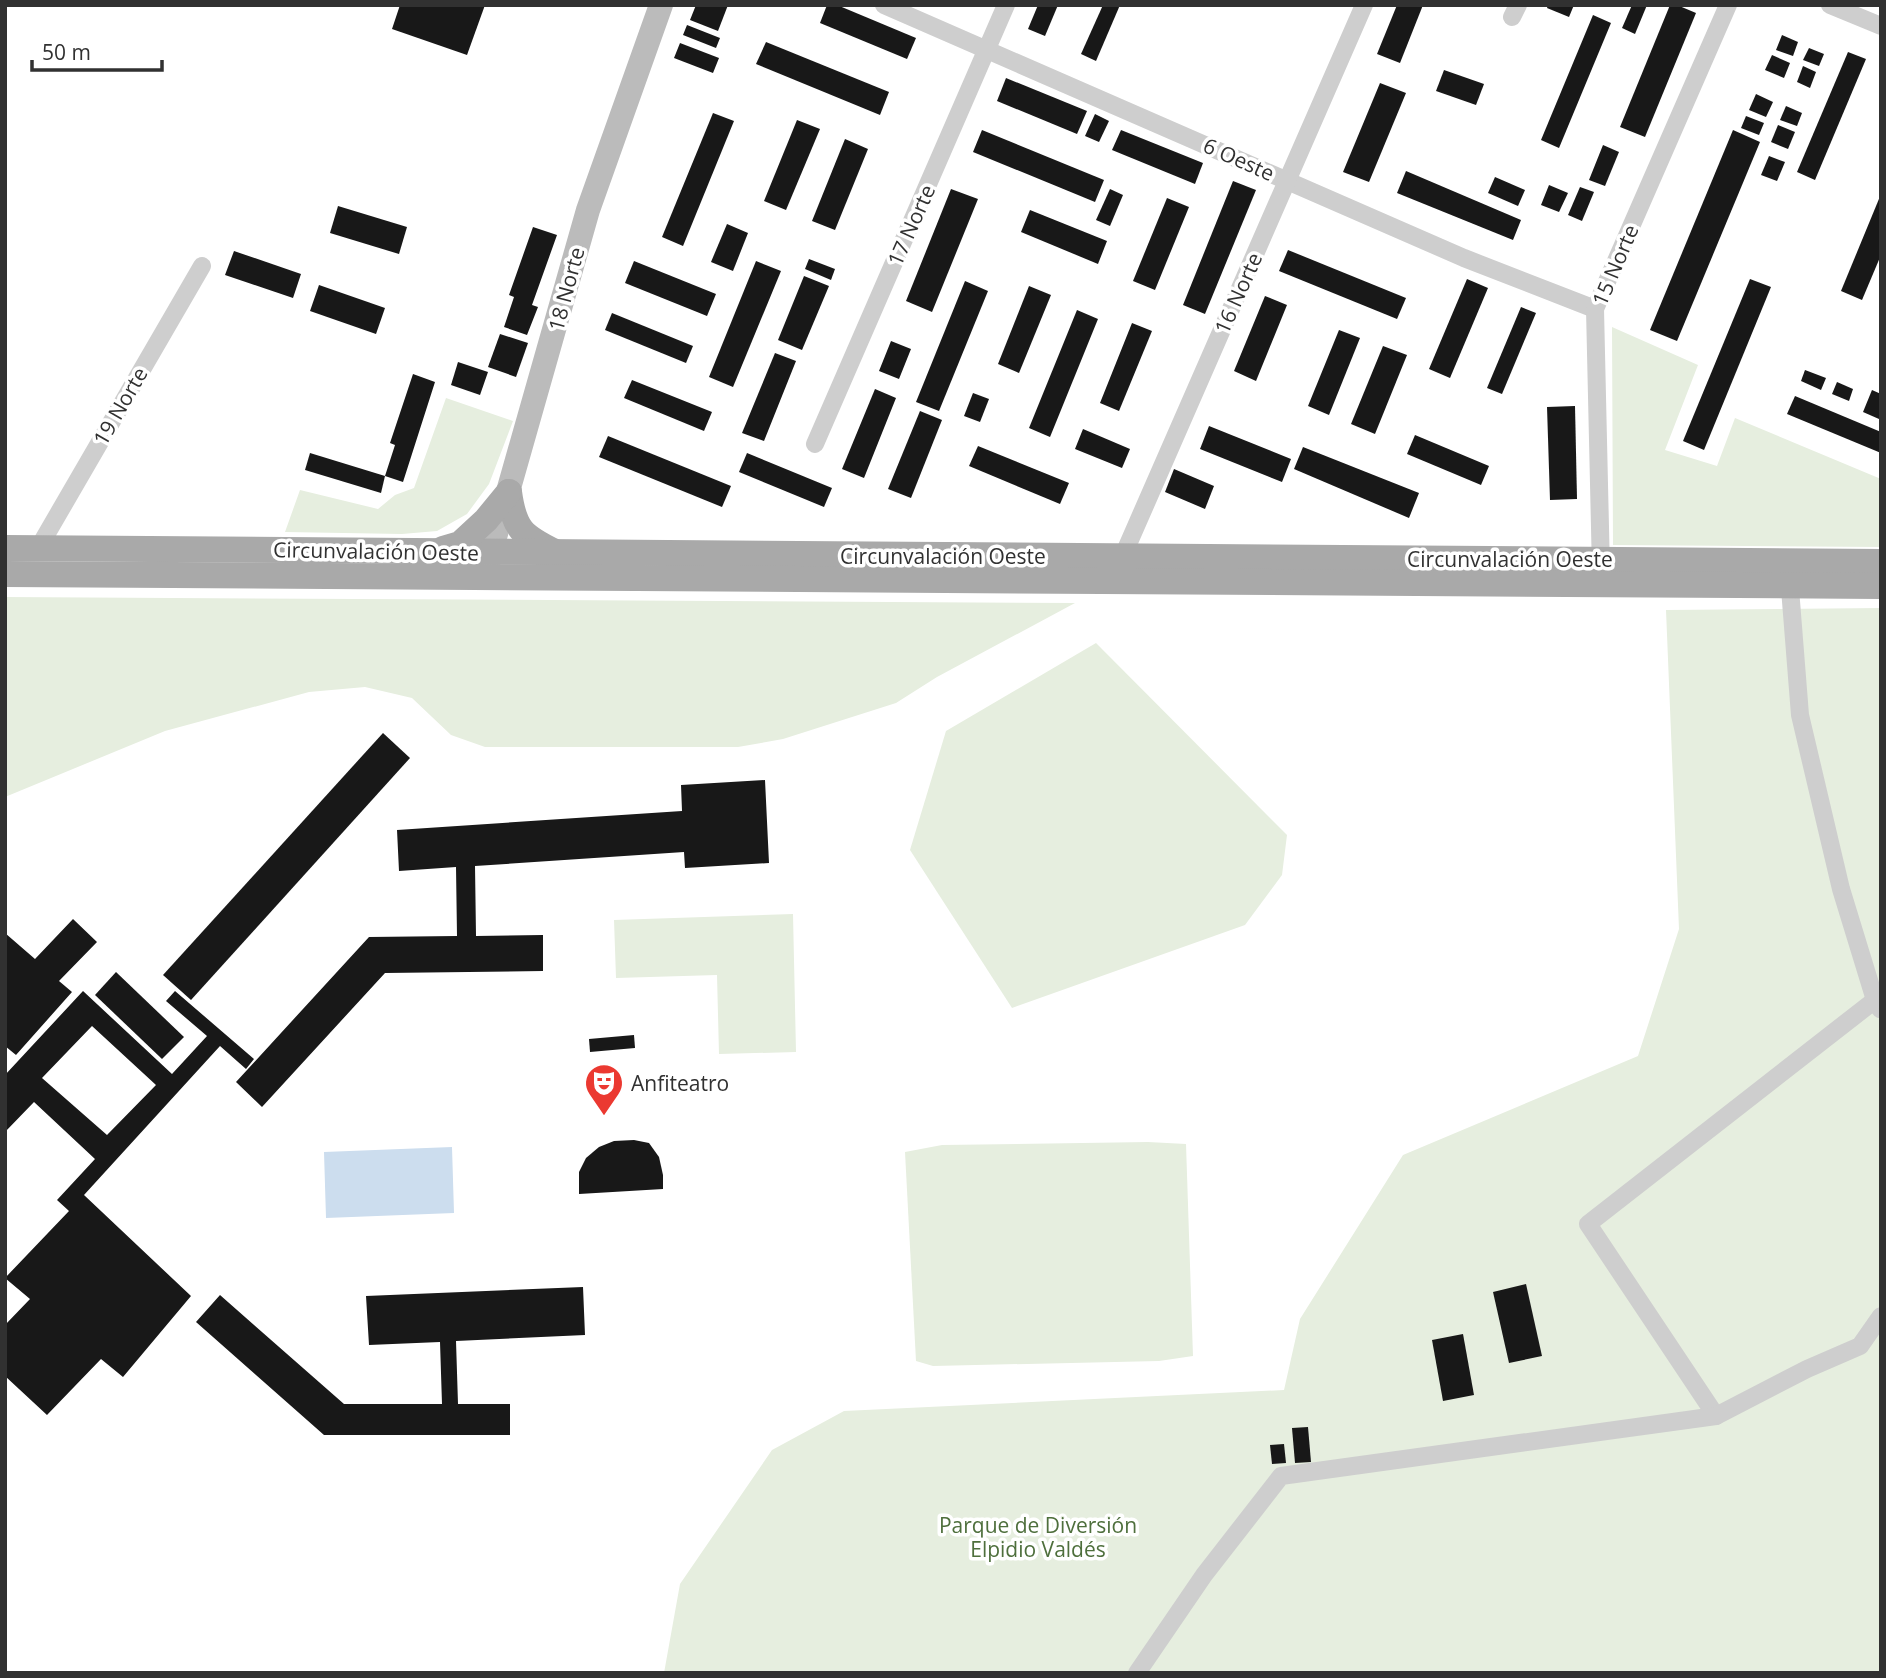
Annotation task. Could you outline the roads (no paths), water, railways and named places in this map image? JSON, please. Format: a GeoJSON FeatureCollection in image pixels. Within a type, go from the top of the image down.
{"type":"FeatureCollection","features":[{"type":"Feature","properties":{"kind":"main road","name":"18 Norte"},"geometry":{"type":"LineString","coordinates":[[487,565],[588,210],[661,5]]}},
{"type":"Feature","properties":{"kind":"main road"},"geometry":{"type":"LineString","coordinates":[[434,552],[460,544],[486,520],[509,492]]}},
{"type":"Feature","properties":{"kind":"main road"},"geometry":{"type":"LineString","coordinates":[[509,492],[513,519],[531,540],[556,553]]}},
{"type":"Feature","properties":{"kind":"main road","name":"Circunvalación Oeste"},"geometry":{"type":"LineString","coordinates":[[5,548],[434,552],[487,565],[556,553],[1602,585],[1789,574],[1881,562]]}},
{"type":"Feature","properties":{"kind":"main road","name":"Circunvalación Oeste"},"geometry":{"type":"LineString","coordinates":[[5,574],[487,565],[1117,569],[1601,559],[1789,574],[1881,586]]}},
{"type":"Feature","properties":{"kind":"street","name":"6 Oeste"},"geometry":{"type":"LineString","coordinates":[[884,5],[1464,258],[1595,309]]}},
{"type":"Feature","properties":{"kind":"street","name":"17 Norte"},"geometry":{"type":"LineString","coordinates":[[815,444],[1006,5]]}},
{"type":"Feature","properties":{"kind":"street","name":"16 Norte"},"geometry":{"type":"LineString","coordinates":[[1117,569],[1364,5]]}},
{"type":"Feature","properties":{"kind":"street","name":"15 Norte"},"geometry":{"type":"LineString","coordinates":[[1602,585],[1595,309],[1728,5]]}},
{"type":"Feature","properties":{"kind":"street"},"geometry":{"type":"LineString","coordinates":[[1830,5],[1881,26]]}},
{"type":"Feature","properties":{"kind":"street","name":"19 Norte"},"geometry":{"type":"LineString","coordinates":[[39,547],[202,266]]}},
{"type":"Feature","properties":{"kind":"street"},"geometry":{"type":"LineString","coordinates":[[1716,1416],[1588,1224],[1878,1005],[1841,890],[1800,715],[1789,574]]}},
{"type":"Feature","properties":{"kind":"street"},"geometry":{"type":"LineString","coordinates":[[1137,1673],[1204,1575],[1281,1476],[1716,1416],[1807,1369],[1860,1346],[1881,1316]]}},
{"type":"Feature","properties":{"kind":"water"},"geometry":{"type":"Polygon","coordinates":[[[452,1147],[454,1213],[326,1218],[324,1152],[452,1147]]]}},
{"type":"Feature","properties":{"kind":"place","name":"Anfiteatro"},"geometry":{"type":"Point","coordinates":[604,1117]}},
{"type":"Feature","properties":{"kind":"park label","name":"Parque de Diversión Elpidio Valdés"},"geometry":{"type":"Point","coordinates":[1038,1537]}}]}
